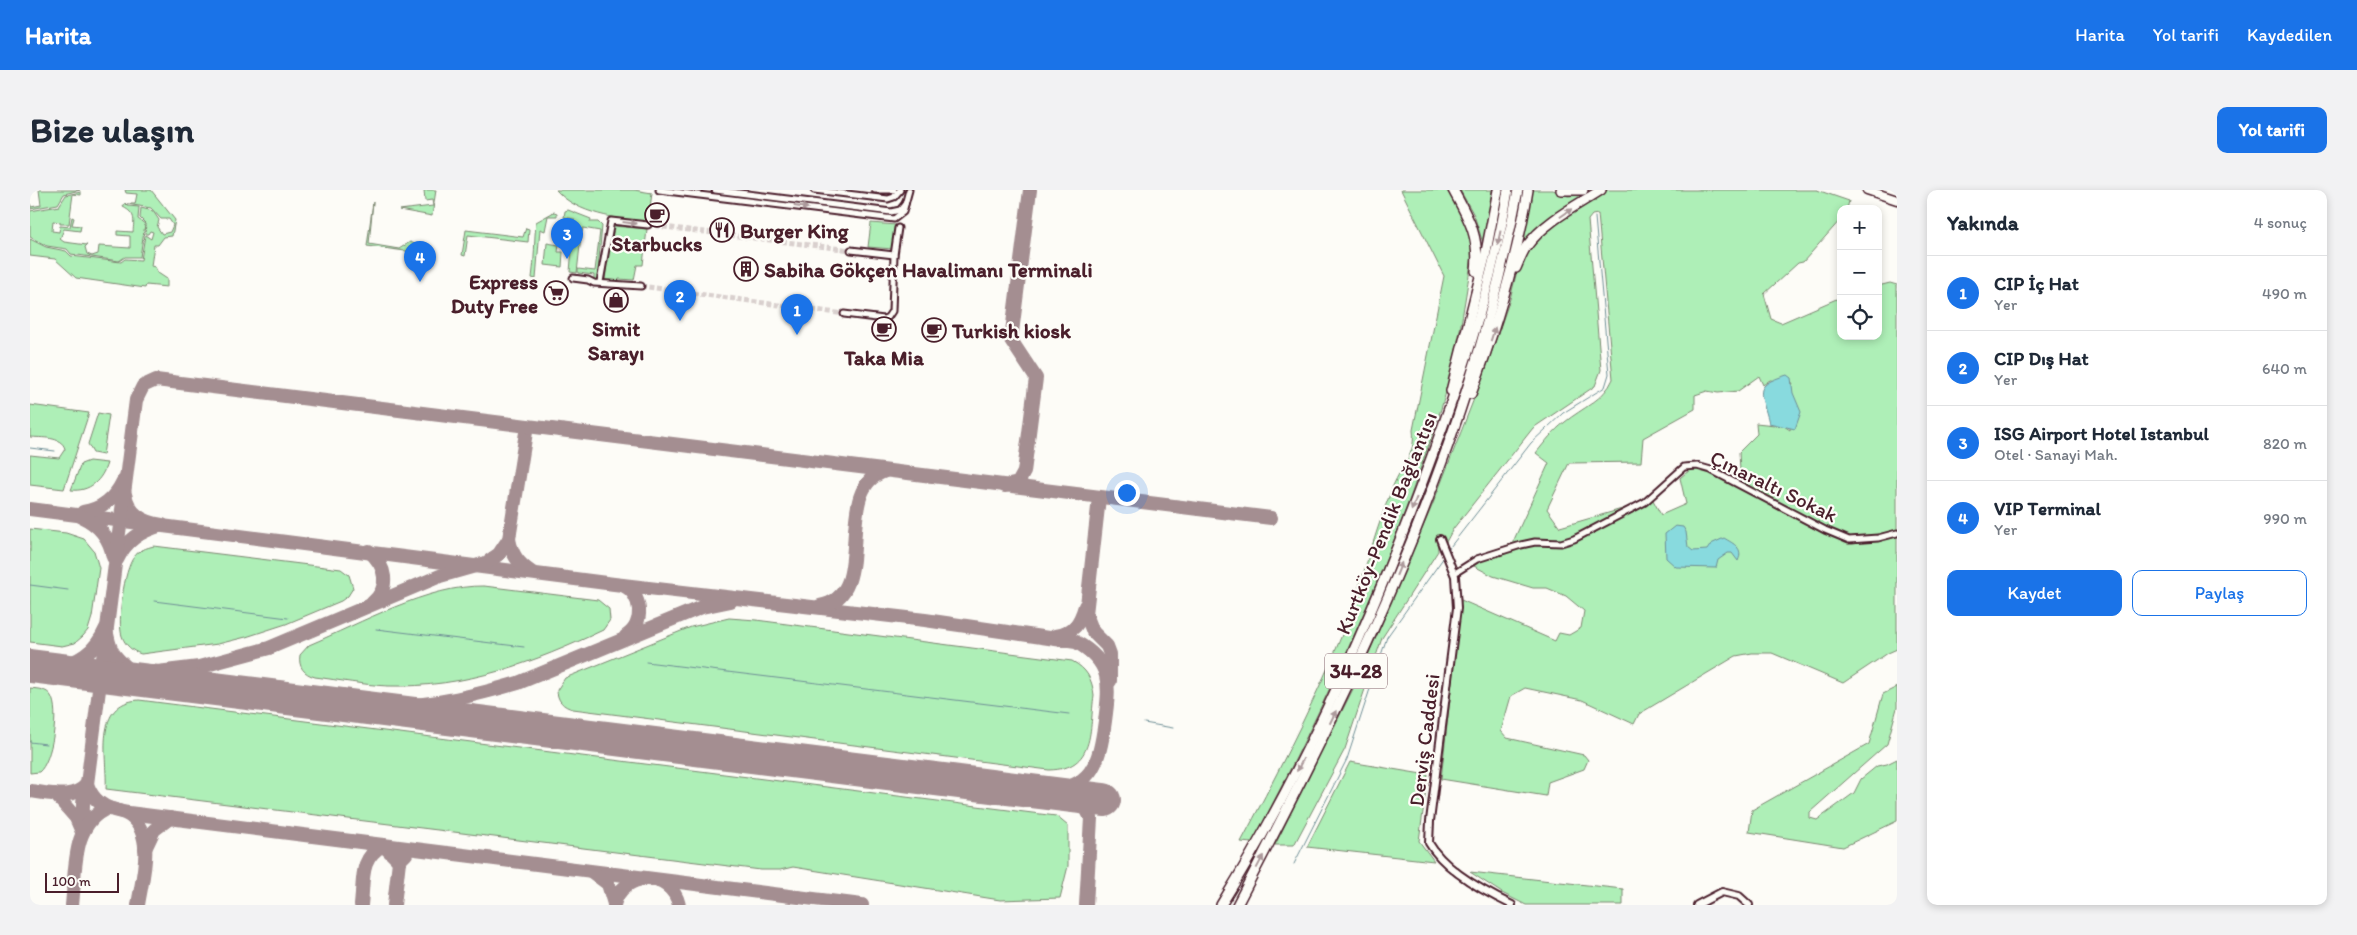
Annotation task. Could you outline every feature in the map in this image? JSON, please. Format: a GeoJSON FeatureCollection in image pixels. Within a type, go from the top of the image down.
{"type":"FeatureCollection","features":[{"type":"Feature","properties":{"kind":"highway"},"geometry":{"type":"LineString","coordinates":[[1453,190],[1476,237],[1479,253],[1473,304]]}},
{"type":"Feature","properties":{"kind":"highway"},"geometry":{"type":"LineString","coordinates":[[1431,458],[1485,258],[1498,190]]}},
{"type":"Feature","properties":{"kind":"highway","name":"Kurtköy-Pendik Bağlantısı"},"geometry":{"type":"LineString","coordinates":[[1221,905],[1300,764],[1352,653],[1402,535],[1462,374],[1486,297],[1508,190]]}},
{"type":"Feature","properties":{"kind":"highway","name":"Kurtköy-Pendik Bağlantısı"},"geometry":{"type":"LineString","coordinates":[[1237,905],[1308,769],[1359,664],[1399,570],[1454,428],[1496,292],[1518,190]]}},
{"type":"Feature","properties":{"kind":"highway"},"geometry":{"type":"LineString","coordinates":[[1454,428],[1465,408],[1493,337],[1506,291],[1528,190]]}},
{"type":"Feature","properties":{"kind":"highway"},"geometry":{"type":"LineString","coordinates":[[1561,190],[1583,190]]}},
{"type":"Feature","properties":{"kind":"highway"},"geometry":{"type":"LineString","coordinates":[[1506,291],[1525,248],[1534,237],[1601,190]]}},
{"type":"Feature","properties":{"kind":"highway"},"geometry":{"type":"LineString","coordinates":[[1867,190],[1897,200]]}},
{"type":"Feature","properties":{"kind":"street"},"geometry":{"type":"LineString","coordinates":[[658,190],[894,219],[901,215],[907,202],[909,190]]}},
{"type":"Feature","properties":{"kind":"street"},"geometry":{"type":"LineString","coordinates":[[715,190],[874,210],[896,211],[907,202]]}},
{"type":"Feature","properties":{"kind":"street"},"geometry":{"type":"LineString","coordinates":[[814,190],[888,199],[894,197],[900,190]]}},
{"type":"Feature","properties":{"kind":"street"},"geometry":{"type":"LineString","coordinates":[[875,190],[894,190]]}},
{"type":"Feature","properties":{"kind":"street"},"geometry":{"type":"LineString","coordinates":[[869,216],[874,210]]}},
{"type":"Feature","properties":{"kind":"street"},"geometry":{"type":"LineString","coordinates":[[600,282],[611,221],[648,225]]}},
{"type":"Feature","properties":{"kind":"street"},"geometry":{"type":"LineString","coordinates":[[844,314],[888,318],[892,311],[894,255],[898,228]]}},
{"type":"Feature","properties":{"kind":"street"},"geometry":{"type":"LineString","coordinates":[[851,250],[894,255]]}},
{"type":"Feature","properties":{"kind":"street"},"geometry":{"type":"LineString","coordinates":[[573,278],[640,286]]}},
{"type":"Feature","properties":{"kind":"street","name":"Çınaraltı Sokak"},"geometry":{"type":"LineString","coordinates":[[1454,573],[1477,559],[1514,547],[1535,542],[1561,543],[1574,539],[1645,502],[1684,467],[1693,465],[1711,470],[1824,530],[1849,540],[1878,538],[1897,533]]}},
{"type":"Feature","properties":{"kind":"street","name":"Derviş Caddesi"},"geometry":{"type":"LineString","coordinates":[[1442,543],[1454,573],[1458,591],[1430,821],[1430,843],[1447,863],[1470,880],[1512,905]]}},
{"type":"Feature","properties":{"kind":"street"},"geometry":{"type":"LineString","coordinates":[[1697,905],[1722,892],[1739,896],[1749,905]]}},
{"type":"Feature","properties":{"kind":"green space"},"geometry":{"type":"Polygon","coordinates":[[[39,190],[80,190],[64,194],[58,204],[30,209],[30,202],[31,207],[41,205],[39,190]]]}},
{"type":"Feature","properties":{"kind":"green space"},"geometry":{"type":"Polygon","coordinates":[[[125,190],[151,190],[175,220],[172,236],[164,237],[158,245],[154,245],[151,266],[155,267],[158,273],[167,279],[167,287],[146,285],[145,288],[76,278],[55,259],[30,256],[30,239],[46,247],[66,251],[71,256],[121,262],[125,259],[141,260],[145,235],[151,239],[153,232],[150,231],[148,234],[145,234],[146,224],[140,218],[141,208],[153,211],[159,220],[157,227],[162,234],[170,232],[173,225],[169,219],[161,219],[151,208],[127,204],[135,204],[137,194],[126,193],[125,190]]]}},
{"type":"Feature","properties":{"kind":"green space"},"geometry":{"type":"Polygon","coordinates":[[[424,190],[436,190],[432,216],[399,210],[433,206],[432,200],[425,201],[424,190]]]}},
{"type":"Feature","properties":{"kind":"green space"},"geometry":{"type":"Polygon","coordinates":[[[556,190],[634,190],[652,193],[648,223],[611,217],[587,210],[575,205],[556,190]]]}},
{"type":"Feature","properties":{"kind":"green space"},"geometry":{"type":"Polygon","coordinates":[[[1401,190],[1447,190],[1463,219],[1472,242],[1473,250],[1465,299],[1449,381],[1436,424],[1394,540],[1338,672],[1252,843],[1241,842],[1289,749],[1343,634],[1385,507],[1393,486],[1408,460],[1412,447],[1413,430],[1444,276],[1401,190]]]}},
{"type":"Feature","properties":{"kind":"green space"},"geometry":{"type":"Polygon","coordinates":[[[1460,190],[1492,190],[1484,246],[1474,215],[1460,190]]]}},
{"type":"Feature","properties":{"kind":"green space"},"geometry":{"type":"Polygon","coordinates":[[[1531,190],[1553,190],[1568,196],[1582,195],[1597,190],[1517,255],[1531,190]]]}},
{"type":"Feature","properties":{"kind":"green space"},"geometry":{"type":"Polygon","coordinates":[[[1607,190],[1817,190],[1849,201],[1848,205],[1837,205],[1837,224],[1803,262],[1798,263],[1764,294],[1771,319],[1781,323],[1837,299],[1837,340],[1882,340],[1882,285],[1890,283],[1897,285],[1897,530],[1863,539],[1840,535],[1812,523],[1744,485],[1740,471],[1739,452],[1757,434],[1756,423],[1784,426],[1790,430],[1791,387],[1793,383],[1770,380],[1763,385],[1759,376],[1738,391],[1718,393],[1707,391],[1695,395],[1695,409],[1643,438],[1641,462],[1569,463],[1547,509],[1560,527],[1653,500],[1661,515],[1686,504],[1680,478],[1687,472],[1696,470],[1708,472],[1824,534],[1852,544],[1877,541],[1897,535],[1897,649],[1843,683],[1772,653],[1752,653],[1736,656],[1639,714],[1634,724],[1582,700],[1525,688],[1511,696],[1501,731],[1507,738],[1584,755],[1588,760],[1584,769],[1548,782],[1546,796],[1441,779],[1461,600],[1555,641],[1559,633],[1569,635],[1581,628],[1584,611],[1566,596],[1547,588],[1533,588],[1493,576],[1472,565],[1473,557],[1512,544],[1549,463],[1536,453],[1561,425],[1604,393],[1613,379],[1598,214],[1592,215],[1588,220],[1601,370],[1595,386],[1533,428],[1453,529],[1446,542],[1442,537],[1437,539],[1438,551],[1382,638],[1345,749],[1294,845],[1275,845],[1357,681],[1432,506],[1486,368],[1510,299],[1516,275],[1526,253],[1535,240],[1548,229],[1607,190]]]}},
{"type":"Feature","properties":{"kind":"green space"},"geometry":{"type":"Polygon","coordinates":[[[81,192],[81,195],[73,194],[69,224],[60,224],[60,222],[53,221],[52,231],[59,232],[60,226],[70,227],[72,217],[74,218],[72,225],[81,226],[80,231],[64,229],[60,239],[64,242],[87,245],[85,247],[87,254],[92,256],[98,254],[99,246],[130,248],[130,236],[117,235],[117,231],[133,232],[133,217],[123,207],[125,203],[128,206],[139,207],[138,219],[145,224],[140,257],[125,257],[119,261],[71,254],[67,249],[47,246],[30,237],[30,211],[59,206],[66,195],[81,192]]]}},
{"type":"Feature","properties":{"kind":"green space"},"geometry":{"type":"Polygon","coordinates":[[[373,202],[369,244],[399,249],[410,242],[417,245],[413,252],[367,246],[373,202]]]}},
{"type":"Feature","properties":{"kind":"green space"},"geometry":{"type":"Polygon","coordinates":[[[568,210],[591,219],[590,222],[598,222],[602,226],[597,280],[594,280],[594,275],[578,273],[578,269],[595,271],[600,231],[583,228],[582,232],[573,231],[574,219],[564,217],[565,211],[568,210]]]}},
{"type":"Feature","properties":{"kind":"green space"},"geometry":{"type":"Polygon","coordinates":[[[554,212],[557,213],[557,216],[548,216],[545,231],[540,229],[536,279],[532,278],[536,222],[554,212]]]}},
{"type":"Feature","properties":{"kind":"green space"},"geometry":{"type":"Polygon","coordinates":[[[871,223],[896,225],[893,249],[868,247],[871,223]]]}},
{"type":"Feature","properties":{"kind":"green space"},"geometry":{"type":"Polygon","coordinates":[[[613,226],[647,229],[643,265],[637,265],[634,280],[619,279],[617,282],[605,281],[610,231],[613,226]]]}},
{"type":"Feature","properties":{"kind":"green space"},"geometry":{"type":"Polygon","coordinates":[[[526,228],[529,229],[528,242],[468,235],[465,256],[462,255],[466,230],[523,237],[526,228]]]}},
{"type":"Feature","properties":{"kind":"green space"},"geometry":{"type":"Polygon","coordinates":[[[573,236],[581,236],[577,273],[570,272],[573,236]]]}},
{"type":"Feature","properties":{"kind":"green space"},"geometry":{"type":"Polygon","coordinates":[[[547,243],[559,245],[558,252],[563,252],[562,267],[545,265],[547,243]]]}},
{"type":"Feature","properties":{"kind":"green space"},"geometry":{"type":"Polygon","coordinates":[[[30,405],[89,413],[64,489],[30,485],[30,455],[59,458],[65,449],[56,440],[30,437],[30,405]]]}},
{"type":"Feature","properties":{"kind":"green space"},"geometry":{"type":"Polygon","coordinates":[[[98,413],[109,415],[103,455],[93,453],[88,444],[98,413]]]}},
{"type":"Feature","properties":{"kind":"green space"},"geometry":{"type":"Polygon","coordinates":[[[89,461],[107,463],[102,475],[89,487],[71,490],[81,464],[89,461]]]}},
{"type":"Feature","properties":{"kind":"green space"},"geometry":{"type":"Polygon","coordinates":[[[30,529],[66,533],[84,539],[94,551],[99,568],[92,617],[88,630],[75,643],[62,646],[30,642],[30,529]]]}},
{"type":"Feature","properties":{"kind":"green space"},"geometry":{"type":"Polygon","coordinates":[[[154,546],[341,569],[349,575],[353,588],[348,596],[341,601],[286,624],[246,637],[218,644],[141,654],[129,647],[122,636],[120,619],[122,596],[130,563],[140,551],[154,546]]]}},
{"type":"Feature","properties":{"kind":"green space"},"geometry":{"type":"Polygon","coordinates":[[[484,586],[598,600],[609,609],[610,620],[603,630],[525,663],[472,678],[444,683],[417,686],[370,685],[315,677],[305,672],[301,666],[300,655],[309,645],[372,616],[418,598],[440,592],[463,587],[484,586]]]}},
{"type":"Feature","properties":{"kind":"green space"},"geometry":{"type":"Polygon","coordinates":[[[729,618],[1072,661],[1085,671],[1093,689],[1090,734],[1087,745],[1083,755],[1075,763],[1064,768],[1049,770],[573,709],[566,707],[559,700],[557,690],[565,678],[691,627],[729,618]]]}},
{"type":"Feature","properties":{"kind":"green space"},"geometry":{"type":"Polygon","coordinates":[[[1897,687],[1897,708],[1887,744],[1810,812],[1810,818],[1817,820],[1854,793],[1861,779],[1877,766],[1897,759],[1897,821],[1843,847],[1749,832],[1752,810],[1869,744],[1883,694],[1897,687]]]}},
{"type":"Feature","properties":{"kind":"green space"},"geometry":{"type":"Polygon","coordinates":[[[30,688],[42,690],[51,696],[54,703],[55,724],[51,747],[44,766],[39,772],[30,773],[30,688]]]}},
{"type":"Feature","properties":{"kind":"green space"},"geometry":{"type":"Polygon","coordinates":[[[139,700],[1056,816],[1068,826],[1068,866],[1060,898],[1000,900],[793,867],[780,870],[761,870],[106,789],[105,748],[108,722],[114,711],[124,703],[139,700]]]}},
{"type":"Feature","properties":{"kind":"green space"},"geometry":{"type":"Polygon","coordinates":[[[1350,762],[1428,775],[1419,841],[1434,861],[1307,847],[1350,762]]]}},
{"type":"Feature","properties":{"kind":"green space"},"geometry":{"type":"Polygon","coordinates":[[[1470,872],[1623,889],[1623,905],[1526,905],[1502,893],[1470,872]]]}},
{"type":"Feature","properties":{"kind":"water"},"geometry":{"type":"Polygon","coordinates":[[[1787,375],[1791,378],[1793,393],[1801,412],[1795,429],[1769,423],[1762,398],[1763,387],[1775,379],[1787,375]]]}},
{"type":"Feature","properties":{"kind":"water"},"geometry":{"type":"Polygon","coordinates":[[[1675,526],[1683,527],[1686,532],[1688,547],[1693,551],[1707,550],[1711,544],[1724,538],[1734,544],[1739,550],[1740,557],[1738,561],[1732,553],[1728,553],[1718,560],[1716,568],[1676,567],[1666,558],[1665,534],[1675,526]]]}},
{"type":"Feature","properties":{"kind":"waterway"},"geometry":{"type":"LineString","coordinates":[[1447,551],[1531,443],[1563,413],[1605,387],[1609,374],[1595,217]]}},
{"type":"Feature","properties":{"kind":"waterway"},"geometry":{"type":"LineString","coordinates":[[30,448],[55,451]]}},
{"type":"Feature","properties":{"kind":"waterway"},"geometry":{"type":"LineString","coordinates":[[1294,864],[1347,759],[1387,637],[1444,557]]}},
{"type":"Feature","properties":{"kind":"waterway"},"geometry":{"type":"LineString","coordinates":[[30,585],[68,590]]}},
{"type":"Feature","properties":{"kind":"waterway"},"geometry":{"type":"LineString","coordinates":[[154,601],[288,618]]}},
{"type":"Feature","properties":{"kind":"waterway"},"geometry":{"type":"LineString","coordinates":[[376,629],[524,647]]}},
{"type":"Feature","properties":{"kind":"waterway"},"geometry":{"type":"LineString","coordinates":[[646,662],[1069,714]]}},
{"type":"Feature","properties":{"kind":"waterway"},"geometry":{"type":"LineString","coordinates":[[1144,723],[1173,728]]}},
{"type":"Feature","properties":{"kind":"waterway"},"geometry":{"type":"LineString","coordinates":[[30,742],[46,744]]}},
{"type":"Feature","properties":{"kind":"taxiway"},"geometry":{"type":"LineString","coordinates":[[1005,486],[1018,483],[1024,472],[1036,378],[1011,340],[1030,190]]}},
{"type":"Feature","properties":{"kind":"taxiway"},"geometry":{"type":"LineString","coordinates":[[30,791],[60,795],[75,793],[87,784],[136,400],[143,386],[156,380],[1271,518]]}},
{"type":"Feature","properties":{"kind":"taxiway"},"geometry":{"type":"LineString","coordinates":[[116,677],[199,667],[269,648],[440,576],[486,563],[499,554],[509,539],[527,426]]}},
{"type":"Feature","properties":{"kind":"taxiway"},"geometry":{"type":"LineString","coordinates":[[820,606],[838,598],[848,583],[853,563],[856,519],[860,498],[869,482],[885,471]]}},
{"type":"Feature","properties":{"kind":"taxiway"},"geometry":{"type":"LineString","coordinates":[[83,512],[90,511],[107,502],[116,493],[123,481]]}},
{"type":"Feature","properties":{"kind":"taxiway"},"geometry":{"type":"LineString","coordinates":[[117,560],[125,547],[135,537],[147,530],[162,525],[148,522],[133,512],[125,494]]}},
{"type":"Feature","properties":{"kind":"taxiway"},"geometry":{"type":"LineString","coordinates":[[1099,498],[1086,614],[1093,632],[1107,646],[1110,654],[1110,681]]}},
{"type":"Feature","properties":{"kind":"taxiway"},"geometry":{"type":"LineString","coordinates":[[30,509],[614,584],[925,620],[1076,642],[1096,658],[1106,675],[1108,696],[1103,737],[1096,762],[1082,780],[1072,786],[1059,790],[1042,792]]}},
{"type":"Feature","properties":{"kind":"taxiway"},"geometry":{"type":"LineString","coordinates":[[82,517],[94,524],[103,533],[112,550],[113,557]]}},
{"type":"Feature","properties":{"kind":"taxiway"},"geometry":{"type":"LineString","coordinates":[[509,539],[516,558],[531,572]]}},
{"type":"Feature","properties":{"kind":"taxiway"},"geometry":{"type":"LineString","coordinates":[[369,551],[379,563],[384,577],[382,590],[372,603]]}},
{"type":"Feature","properties":{"kind":"taxiway"},"geometry":{"type":"LineString","coordinates":[[622,585],[634,595],[639,609],[636,625],[626,636]]}},
{"type":"Feature","properties":{"kind":"taxiway"},"geometry":{"type":"LineString","coordinates":[[313,701],[394,706],[426,704],[472,695],[518,683],[702,607],[731,601]]}},
{"type":"Feature","properties":{"kind":"taxiway"},"geometry":{"type":"LineString","coordinates":[[1055,636],[1072,630],[1081,617],[1085,606]]}},
{"type":"Feature","properties":{"kind":"taxiway"},"geometry":{"type":"LineString","coordinates":[[53,669],[78,660],[85,655],[97,644],[106,628],[113,653],[137,678]]}},
{"type":"Feature","properties":{"kind":"taxiway"},"geometry":{"type":"LineString","coordinates":[[87,784],[92,795],[100,803],[121,812],[862,905]]}},
{"type":"Feature","properties":{"kind":"taxiway"},"geometry":{"type":"LineString","coordinates":[[82,830],[86,785]]}},
{"type":"Feature","properties":{"kind":"taxiway"},"geometry":{"type":"LineString","coordinates":[[55,794],[76,818],[82,832]]}},
{"type":"Feature","properties":{"kind":"taxiway"},"geometry":{"type":"LineString","coordinates":[[1073,796],[1083,802],[1091,818],[1086,905]]}},
{"type":"Feature","properties":{"kind":"taxiway"},"geometry":{"type":"LineString","coordinates":[[72,905],[75,863],[81,836],[87,825],[96,815],[108,808],[130,816],[138,824],[143,835],[145,858],[138,905]]}},
{"type":"Feature","properties":{"kind":"taxiway"},"geometry":{"type":"LineString","coordinates":[[145,849],[154,830],[170,818]]}},
{"type":"Feature","properties":{"kind":"taxiway"},"geometry":{"type":"LineString","coordinates":[[361,905],[366,863],[375,851],[383,845],[399,861]]}},
{"type":"Feature","properties":{"kind":"taxiway"},"geometry":{"type":"LineString","coordinates":[[394,905],[399,861],[406,854]]}},
{"type":"Feature","properties":{"kind":"taxiway"},"geometry":{"type":"LineString","coordinates":[[592,872],[608,884],[614,904]]}},
{"type":"Feature","properties":{"kind":"taxiway"},"geometry":{"type":"LineString","coordinates":[[614,905],[619,894],[626,886],[646,879],[667,885],[679,905]]}},
{"type":"Feature","properties":{"kind":"runway"},"geometry":{"type":"LineString","coordinates":[[30,666],[1104,800]]}},
{"type":"Feature","properties":{"kind":"tunnel"},"geometry":{"type":"LineString","coordinates":[[648,225],[851,250]]}},
{"type":"Feature","properties":{"kind":"tunnel"},"geometry":{"type":"LineString","coordinates":[[641,286],[844,314]]}},
{"type":"Feature","properties":{"kind":"place","name":"Starbucks"},"geometry":{"type":"Point","coordinates":[657,215]}},
{"type":"Feature","properties":{"kind":"place","name":"Burger King"},"geometry":{"type":"Point","coordinates":[722,230]}},
{"type":"Feature","properties":{"kind":"place","name":"ISG Airport Hotel Istanbul"},"geometry":{"type":"Point","coordinates":[567,259]}},
{"type":"Feature","properties":{"kind":"place","name":"Sabiha Gökçen Havalimanı Terminali"},"geometry":{"type":"Point","coordinates":[746,269]}},
{"type":"Feature","properties":{"kind":"place","name":"VIP Terminal"},"geometry":{"type":"Point","coordinates":[420,282]}},
{"type":"Feature","properties":{"kind":"place","name":"Express Duty Free"},"geometry":{"type":"Point","coordinates":[556,293]}},
{"type":"Feature","properties":{"kind":"place","name":"Simit Sarayı"},"geometry":{"type":"Point","coordinates":[616,300]}},
{"type":"Feature","properties":{"kind":"place","name":"CIP Dış Hat"},"geometry":{"type":"Point","coordinates":[680,321]}},
{"type":"Feature","properties":{"kind":"place","name":"Taka Mia"},"geometry":{"type":"Point","coordinates":[884,329]}},
{"type":"Feature","properties":{"kind":"place","name":"Turkish kiosk"},"geometry":{"type":"Point","coordinates":[934,330]}},
{"type":"Feature","properties":{"kind":"place","name":"CIP İç Hat"},"geometry":{"type":"Point","coordinates":[797,335]}}]}
